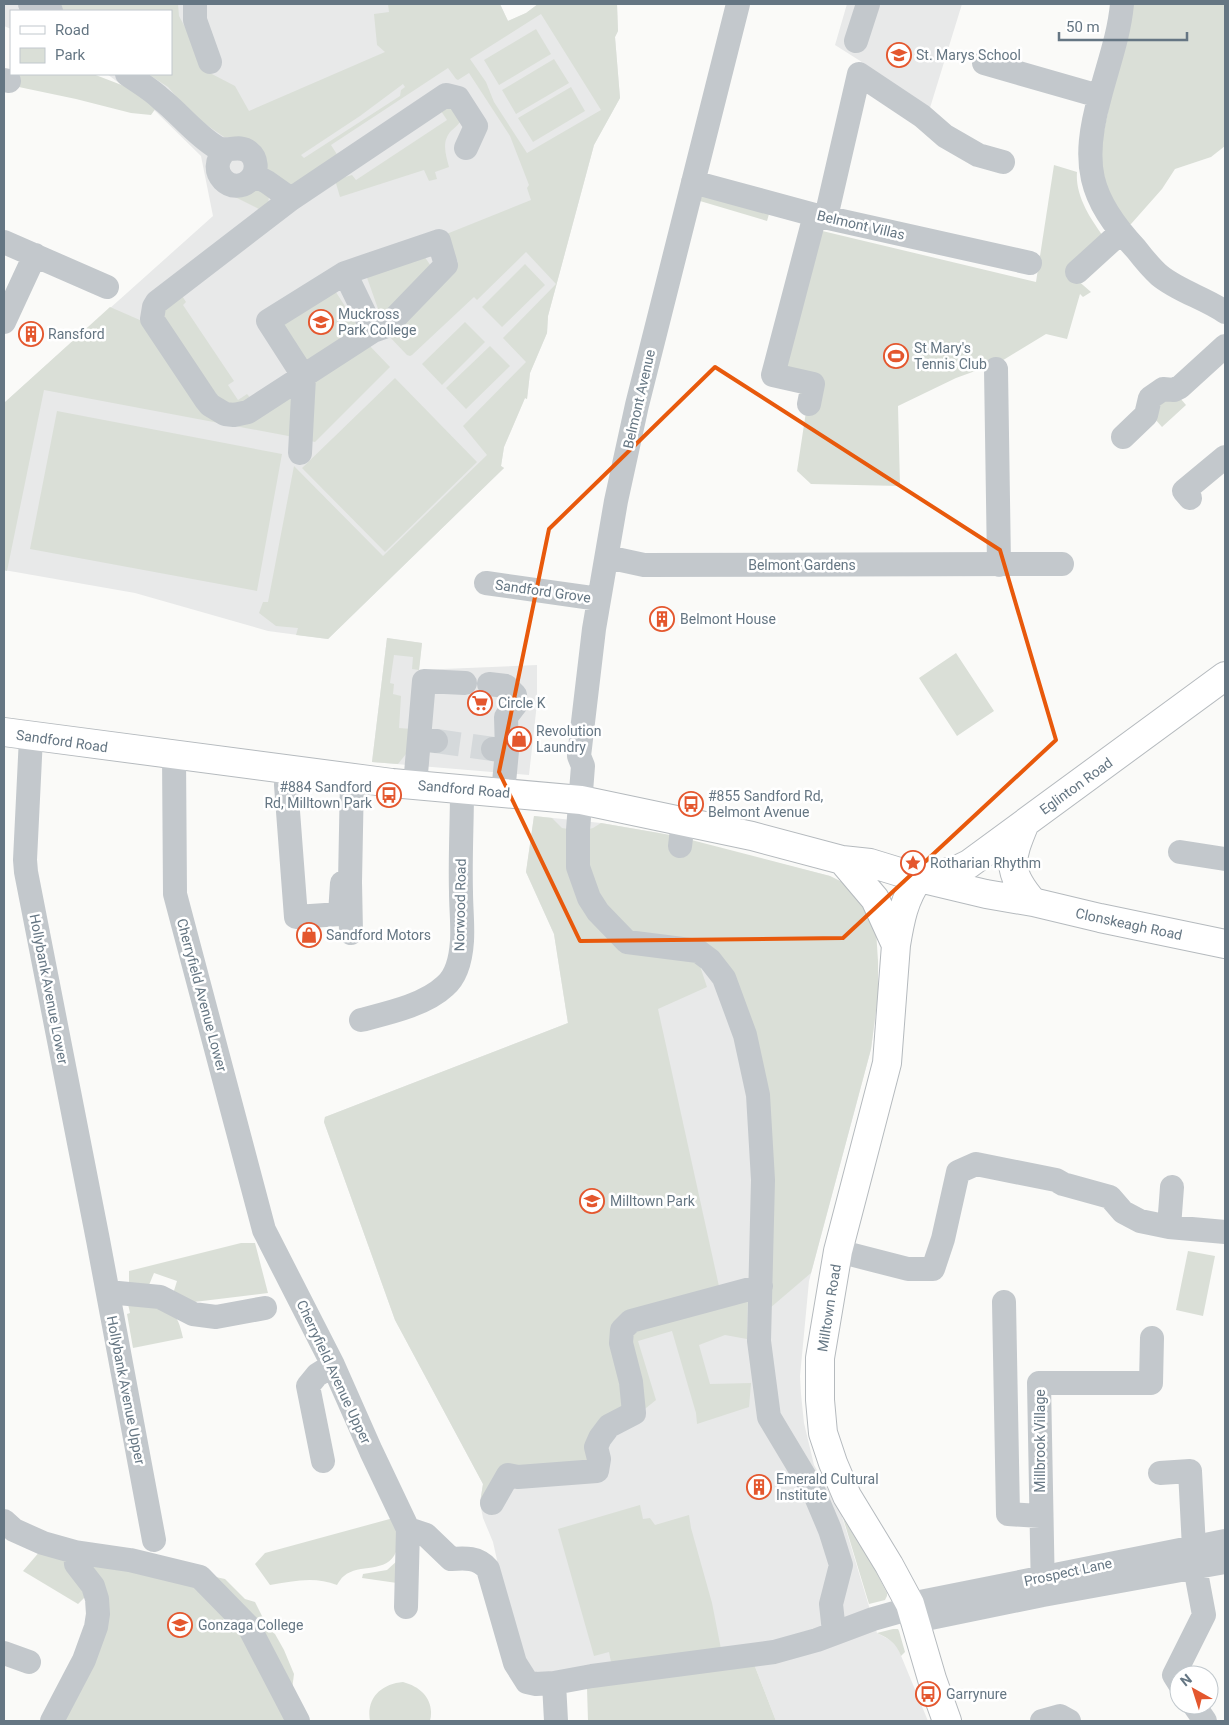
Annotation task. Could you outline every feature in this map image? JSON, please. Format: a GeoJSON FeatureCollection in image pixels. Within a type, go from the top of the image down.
{"type":"FeatureCollection","features":[{"type":"Feature","properties":{"kind":"main road","name":"Eglinton Road"},"geometry":{"type":"LineString","coordinates":[[919,878],[960,869],[1225,676]]}},
{"type":"Feature","properties":{"kind":"main road","name":"Sandford Road"},"geometry":{"type":"LineString","coordinates":[[4,732],[174,756],[352,778],[581,800],[682,833],[752,836],[842,860],[870,863],[919,878]]}},
{"type":"Feature","properties":{"kind":"main road"},"geometry":{"type":"LineString","coordinates":[[1025,823],[1013,858],[1014,874],[1020,886],[1033,902]]}},
{"type":"Feature","properties":{"kind":"main road"},"geometry":{"type":"LineString","coordinates":[[842,860],[875,899],[896,945]]}},
{"type":"Feature","properties":{"kind":"main road","name":"Clonskeagh Road"},"geometry":{"type":"LineString","coordinates":[[919,878],[986,894],[1033,902],[1225,944]]}},
{"type":"Feature","properties":{"kind":"main road","name":"Milltown Road"},"geometry":{"type":"LineString","coordinates":[[919,878],[908,894],[896,945],[893,1006],[887,1063],[838,1251],[820,1358],[820,1400],[824,1434],[847,1496],[889,1565],[912,1611],[932,1678],[948,1721]]}},
{"type":"Feature","properties":{"kind":"street"},"geometry":{"type":"LineString","coordinates":[[30,4],[50,10]]}},
{"type":"Feature","properties":{"kind":"street"},"geometry":{"type":"LineString","coordinates":[[195,4],[195,20],[210,62]]}},
{"type":"Feature","properties":{"kind":"street","name":"Belmont Avenue"},"geometry":{"type":"LineString","coordinates":[[738,4],[641,384],[616,501],[591,652],[579,756],[583,766],[578,830],[578,868],[589,898],[598,912],[628,942],[698,951],[710,960],[724,978],[745,1035],[758,1095],[762,1180],[759,1341],[769,1418],[814,1492],[830,1530],[841,1566],[832,1604],[834,1632]]}},
{"type":"Feature","properties":{"kind":"street"},"geometry":{"type":"LineString","coordinates":[[856,41],[868,4]]}},
{"type":"Feature","properties":{"kind":"street"},"geometry":{"type":"LineString","coordinates":[[1122,4],[1120,25],[1090,134],[1092,179],[1103,206],[1120,233],[1164,279],[1224,308]]}},
{"type":"Feature","properties":{"kind":"street"},"geometry":{"type":"LineString","coordinates":[[984,63],[1099,96]]}},
{"type":"Feature","properties":{"kind":"street"},"geometry":{"type":"LineString","coordinates":[[809,404],[813,384],[773,375],[821,216],[859,74],[922,116],[945,136],[978,155],[1003,162]]}},
{"type":"Feature","properties":{"kind":"street"},"geometry":{"type":"LineString","coordinates":[[128,75],[161,98],[200,135],[218,149],[226,150],[238,147],[249,152],[255,163],[254,175],[268,182],[291,199]]}},
{"type":"Feature","properties":{"kind":"street"},"geometry":{"type":"LineString","coordinates":[[300,453],[304,376],[268,321],[345,273],[438,241],[446,265],[387,326],[373,331],[304,376],[248,412],[234,415],[224,414],[210,405],[152,319],[154,307],[157,302],[291,199],[446,95],[458,98],[476,126],[466,148]]}},
{"type":"Feature","properties":{"kind":"street","name":"Belmont Villas"},"geometry":{"type":"LineString","coordinates":[[693,182],[821,216],[1030,263]]}},
{"type":"Feature","properties":{"kind":"street"},"geometry":{"type":"LineString","coordinates":[[1077,272],[1120,233]]}},
{"type":"Feature","properties":{"kind":"street"},"geometry":{"type":"LineString","coordinates":[[4,242],[106,287]]}},
{"type":"Feature","properties":{"kind":"street"},"geometry":{"type":"LineString","coordinates":[[4,322],[35,255]]}},
{"type":"Feature","properties":{"kind":"street"},"geometry":{"type":"LineString","coordinates":[[345,273],[373,331]]}},
{"type":"Feature","properties":{"kind":"street"},"geometry":{"type":"LineString","coordinates":[[1123,437],[1146,415],[1150,398],[1163,389],[1174,390],[1180,387],[1225,346]]}},
{"type":"Feature","properties":{"kind":"street"},"geometry":{"type":"LineString","coordinates":[[996,369],[999,565]]}},
{"type":"Feature","properties":{"kind":"street"},"geometry":{"type":"LineString","coordinates":[[1190,498],[1184,491],[1225,457]]}},
{"type":"Feature","properties":{"kind":"street","name":"Belmont Gardens"},"geometry":{"type":"LineString","coordinates":[[607,557],[644,565],[1062,564]]}},
{"type":"Feature","properties":{"kind":"street","name":"Sandford Grove"},"geometry":{"type":"LineString","coordinates":[[486,583],[599,600]]}},
{"type":"Feature","properties":{"kind":"street"},"geometry":{"type":"LineString","coordinates":[[415,785],[427,740],[424,681],[465,683]]}},
{"type":"Feature","properties":{"kind":"street"},"geometry":{"type":"LineString","coordinates":[[489,684],[506,686],[515,695],[516,704],[506,717],[500,750],[503,793]]}},
{"type":"Feature","properties":{"kind":"street","name":"Hollybank Avenue Lower"},"geometry":{"type":"LineString","coordinates":[[31,737],[26,872],[98,1240]]}},
{"type":"Feature","properties":{"kind":"street","name":"Cherryfield Avenue Lower"},"geometry":{"type":"LineString","coordinates":[[174,756],[175,894],[264,1230]]}},
{"type":"Feature","properties":{"kind":"street"},"geometry":{"type":"LineString","coordinates":[[287,769],[286,785],[296,917],[340,914],[342,883],[350,882]]}},
{"type":"Feature","properties":{"kind":"street"},"geometry":{"type":"LineString","coordinates":[[352,778],[350,882],[352,933]]}},
{"type":"Feature","properties":{"kind":"street","name":"Norwood Road"},"geometry":{"type":"LineString","coordinates":[[361,1020],[394,1011],[429,998],[445,986],[453,977],[458,964],[462,941],[460,891],[462,789]]}},
{"type":"Feature","properties":{"kind":"street"},"geometry":{"type":"LineString","coordinates":[[1180,852],[1225,859]]}},
{"type":"Feature","properties":{"kind":"street"},"geometry":{"type":"LineString","coordinates":[[838,1251],[908,1269],[933,1269],[943,1239],[958,1172],[976,1164],[1056,1180],[1063,1184],[1110,1197],[1123,1212],[1140,1221],[1169,1227],[1225,1232]]}},
{"type":"Feature","properties":{"kind":"street"},"geometry":{"type":"LineString","coordinates":[[1169,1227],[1172,1187]]}},
{"type":"Feature","properties":{"kind":"street","name":"Cherryfield Avenue Upper"},"geometry":{"type":"LineString","coordinates":[[264,1230],[333,1365],[404,1522]]}},
{"type":"Feature","properties":{"kind":"street","name":"Hollybank Avenue Upper"},"geometry":{"type":"LineString","coordinates":[[98,1240],[154,1540]]}},
{"type":"Feature","properties":{"kind":"street"},"geometry":{"type":"LineString","coordinates":[[492,1503],[508,1476],[518,1477],[597,1471],[599,1460],[596,1448],[600,1438],[609,1426],[634,1413],[632,1382],[620,1343],[622,1330],[631,1321],[761,1286]]}},
{"type":"Feature","properties":{"kind":"street"},"geometry":{"type":"LineString","coordinates":[[108,1292],[160,1297],[193,1314],[216,1317],[265,1308]]}},
{"type":"Feature","properties":{"kind":"street"},"geometry":{"type":"LineString","coordinates":[[1004,1302],[1008,1514],[1040,1516]]}},
{"type":"Feature","properties":{"kind":"street","name":"Millbrook Village"},"geometry":{"type":"LineString","coordinates":[[1043,1586],[1038,1383],[1151,1383],[1152,1338]]}},
{"type":"Feature","properties":{"kind":"street"},"geometry":{"type":"LineString","coordinates":[[323,1461],[308,1386],[317,1375],[333,1365]]}},
{"type":"Feature","properties":{"kind":"street"},"geometry":{"type":"LineString","coordinates":[[1005,1383],[1038,1383]]}},
{"type":"Feature","properties":{"kind":"street"},"geometry":{"type":"LineString","coordinates":[[1160,1473],[1190,1471],[1194,1557],[1204,1615],[1179,1665]]}},
{"type":"Feature","properties":{"kind":"street"},"geometry":{"type":"LineString","coordinates":[[4,1521],[14,1530],[43,1543],[76,1552],[130,1560],[200,1577],[249,1627],[298,1721]]}},
{"type":"Feature","properties":{"kind":"street"},"geometry":{"type":"LineString","coordinates":[[404,1522],[406,1607]]}},
{"type":"Feature","properties":{"kind":"street","name":"Prospect Lane"},"geometry":{"type":"LineString","coordinates":[[404,1522],[426,1536],[451,1559],[472,1558],[488,1569],[515,1663],[527,1682],[536,1684],[774,1652],[817,1640],[834,1632],[912,1611],[1194,1557],[1225,1540]]}},
{"type":"Feature","properties":{"kind":"street"},"geometry":{"type":"LineString","coordinates":[[52,1721],[84,1660],[96,1627],[98,1614],[97,1599],[93,1586],[76,1564],[76,1552]]}},
{"type":"Feature","properties":{"kind":"street","name":"Prospect Lane"},"geometry":{"type":"LineString","coordinates":[[1194,1557],[1225,1562]]}},
{"type":"Feature","properties":{"kind":"street"},"geometry":{"type":"LineString","coordinates":[[4,1652],[28,1662]]}},
{"type":"Feature","properties":{"kind":"street"},"geometry":{"type":"LineString","coordinates":[[554,1683],[556,1721]]}},
{"type":"Feature","properties":{"kind":"street"},"geometry":{"type":"LineString","coordinates":[[1042,1721],[1060,1716],[1069,1721]]}},
{"type":"Feature","properties":{"kind":"highlighted area"},"geometry":{"type":"Polygon","coordinates":[[[715,367],[1000,550],[1056,740],[843,938],[580,941],[499,772],[549,529],[715,367]]]}},
{"type":"Feature","properties":{"kind":"shaded area","name":"Muckross Park College"},"geometry":{"type":"Polygon","coordinates":[[[4,4],[500,4],[508,21],[526,13],[538,4],[617,4],[618,31],[615,37],[620,98],[594,145],[548,316],[547,333],[530,373],[527,399],[525,398],[504,447],[501,466],[504,468],[328,639],[268,631],[135,593],[4,570],[4,403],[213,216],[201,156],[151,107],[108,75],[172,75],[172,10],[10,10],[10,29],[4,26],[4,4]]]}},
{"type":"Feature","properties":{"kind":"shaded area","name":"St. Marys School"},"geometry":{"type":"Polygon","coordinates":[[[847,4],[962,4],[929,111],[865,64],[835,45],[847,4]]]}},
{"type":"Feature","properties":{"kind":"shaded area"},"geometry":{"type":"Polygon","coordinates":[[[387,638],[422,643],[419,670],[537,665],[537,703],[529,775],[372,762],[387,638]]]}},
{"type":"Feature","properties":{"kind":"shaded area","name":"Milltown Park"},"geometry":{"type":"Polygon","coordinates":[[[534,816],[601,823],[659,833],[830,876],[842,882],[878,961],[878,995],[871,1049],[809,1281],[800,1376],[801,1394],[804,1423],[814,1465],[841,1513],[877,1633],[897,1646],[928,1721],[776,1721],[754,1664],[538,1675],[529,1672],[509,1614],[493,1542],[483,1518],[480,1503],[483,1484],[395,1320],[324,1122],[325,1117],[568,1023],[554,934],[526,872],[534,816]]]}},
{"type":"Feature","properties":{"kind":"green space"},"geometry":{"type":"Polygon","coordinates":[[[56,4],[178,4],[179,16],[210,73],[235,86],[249,111],[385,52],[377,45],[374,14],[389,12],[388,4],[500,4],[508,21],[526,13],[538,4],[617,4],[618,31],[615,37],[620,98],[594,145],[548,316],[547,333],[530,373],[527,399],[525,398],[504,447],[501,466],[504,468],[328,639],[296,635],[298,628],[276,626],[259,613],[263,602],[268,602],[294,466],[383,556],[487,455],[463,426],[526,362],[503,338],[556,284],[526,252],[477,300],[474,297],[412,355],[407,355],[386,333],[458,262],[444,235],[531,200],[527,188],[529,185],[510,136],[469,73],[458,80],[448,68],[331,145],[338,156],[297,183],[287,186],[266,170],[244,139],[224,137],[191,114],[168,87],[150,75],[172,75],[172,10],[62,10],[56,4]],[[541,14],[470,59],[486,82],[494,102],[527,153],[601,110],[541,14]],[[403,84],[360,116],[301,155],[304,158],[400,96],[401,90],[405,87],[403,84]]]}},
{"type":"Feature","properties":{"kind":"green space"},"geometry":{"type":"Polygon","coordinates":[[[1130,4],[1225,4],[1225,146],[1211,157],[1175,169],[1162,189],[1131,224],[1125,225],[1110,201],[1099,155],[1130,4]]]}},
{"type":"Feature","properties":{"kind":"green space"},"geometry":{"type":"Polygon","coordinates":[[[536,29],[551,54],[499,85],[484,60],[536,29]]]}},
{"type":"Feature","properties":{"kind":"green space"},"geometry":{"type":"Polygon","coordinates":[[[554,59],[569,83],[516,114],[502,90],[554,59]]]}},
{"type":"Feature","properties":{"kind":"green space"},"geometry":{"type":"Polygon","coordinates":[[[11,75],[96,75],[145,94],[156,108],[151,115],[131,113],[14,86],[11,75]]]}},
{"type":"Feature","properties":{"kind":"green space"},"geometry":{"type":"Polygon","coordinates":[[[571,87],[585,111],[533,142],[518,118],[571,87]]]}},
{"type":"Feature","properties":{"kind":"green space"},"geometry":{"type":"Polygon","coordinates":[[[452,105],[460,122],[448,135],[445,144],[449,167],[435,172],[437,179],[429,181],[424,170],[340,197],[335,180],[352,175],[356,180],[447,120],[439,108],[452,105]]]}},
{"type":"Feature","properties":{"kind":"green space","name":"St Mary's Tennis Club"},"geometry":{"type":"Polygon","coordinates":[[[1054,165],[1077,172],[1078,189],[1081,198],[1103,236],[1076,279],[1091,292],[1083,297],[1080,294],[1067,339],[1046,334],[1000,362],[956,378],[898,406],[900,486],[811,484],[797,471],[807,405],[813,406],[778,373],[814,229],[1036,282],[1054,165]]]}},
{"type":"Feature","properties":{"kind":"green space"},"geometry":{"type":"Polygon","coordinates":[[[251,186],[269,196],[268,206],[263,211],[225,192],[251,186]]]}},
{"type":"Feature","properties":{"kind":"green space"},"geometry":{"type":"Polygon","coordinates":[[[702,195],[769,214],[767,221],[700,201],[702,195]]]}},
{"type":"Feature","properties":{"kind":"green space"},"geometry":{"type":"Polygon","coordinates":[[[422,253],[433,269],[382,320],[365,272],[422,253]]]}},
{"type":"Feature","properties":{"kind":"green space"},"geometry":{"type":"Polygon","coordinates":[[[525,264],[545,285],[502,327],[482,307],[525,264]]]}},
{"type":"Feature","properties":{"kind":"green space"},"geometry":{"type":"Polygon","coordinates":[[[332,286],[361,331],[308,366],[279,322],[332,286]]]}},
{"type":"Feature","properties":{"kind":"green space"},"geometry":{"type":"Polygon","coordinates":[[[179,291],[186,302],[183,305],[234,381],[228,385],[238,400],[247,394],[254,402],[226,409],[158,308],[179,291]]]}},
{"type":"Feature","properties":{"kind":"green space"},"geometry":{"type":"Polygon","coordinates":[[[110,307],[149,324],[209,411],[299,386],[299,438],[44,390],[7,571],[4,570],[4,403],[110,307]]]}},
{"type":"Feature","properties":{"kind":"green space"},"geometry":{"type":"Polygon","coordinates":[[[465,322],[485,342],[442,385],[422,364],[465,322]]]}},
{"type":"Feature","properties":{"kind":"green space"},"geometry":{"type":"Polygon","coordinates":[[[367,343],[390,367],[315,442],[310,441],[310,381],[367,343]]]}},
{"type":"Feature","properties":{"kind":"green space"},"geometry":{"type":"Polygon","coordinates":[[[490,346],[510,366],[466,409],[446,388],[490,346]]]}},
{"type":"Feature","properties":{"kind":"green space"},"geometry":{"type":"Polygon","coordinates":[[[395,378],[477,462],[385,552],[302,468],[395,378]]]}},
{"type":"Feature","properties":{"kind":"green space"},"geometry":{"type":"Polygon","coordinates":[[[1180,398],[1186,405],[1162,427],[1155,419],[1156,402],[1180,398]]]}},
{"type":"Feature","properties":{"kind":"green space"},"geometry":{"type":"Polygon","coordinates":[[[57,411],[282,454],[257,591],[30,549],[57,411]]]}},
{"type":"Feature","properties":{"kind":"green space"},"geometry":{"type":"Polygon","coordinates":[[[387,638],[422,643],[419,670],[412,669],[413,657],[394,655],[390,683],[394,684],[393,694],[401,696],[399,728],[412,729],[410,749],[398,764],[372,762],[387,638]]]}},
{"type":"Feature","properties":{"kind":"green space"},"geometry":{"type":"Polygon","coordinates":[[[956,653],[994,711],[957,736],[919,678],[956,653]]]}},
{"type":"Feature","properties":{"kind":"green space"},"geometry":{"type":"Polygon","coordinates":[[[534,816],[552,818],[562,828],[568,829],[604,931],[698,960],[707,987],[658,1009],[722,1300],[748,1294],[747,1339],[725,1335],[699,1345],[710,1384],[751,1383],[749,1407],[697,1424],[696,1413],[672,1331],[638,1341],[656,1400],[595,1449],[590,1465],[537,1469],[487,1507],[480,1503],[483,1484],[395,1320],[324,1122],[325,1117],[568,1023],[554,934],[526,872],[534,816]]]}},
{"type":"Feature","properties":{"kind":"green space"},"geometry":{"type":"Polygon","coordinates":[[[601,823],[676,836],[830,876],[842,882],[868,912],[876,930],[878,995],[871,1049],[811,1273],[763,1314],[767,1177],[719,961],[635,936],[590,888],[585,830],[601,823]]]}},
{"type":"Feature","properties":{"kind":"green space"},"geometry":{"type":"Polygon","coordinates":[[[241,1243],[255,1243],[268,1293],[194,1302],[173,1294],[177,1281],[154,1273],[149,1285],[129,1285],[129,1271],[241,1243]]]}},
{"type":"Feature","properties":{"kind":"green space"},"geometry":{"type":"Polygon","coordinates":[[[1188,1251],[1215,1256],[1203,1316],[1176,1310],[1188,1251]]]}},
{"type":"Feature","properties":{"kind":"green space"},"geometry":{"type":"Polygon","coordinates":[[[149,1302],[169,1311],[176,1317],[183,1338],[133,1348],[127,1314],[130,1313],[128,1304],[149,1302]]]}},
{"type":"Feature","properties":{"kind":"green space"},"geometry":{"type":"Polygon","coordinates":[[[640,1505],[643,1519],[650,1518],[655,1525],[689,1515],[712,1603],[721,1649],[611,1662],[609,1652],[594,1656],[558,1529],[640,1505]]]}},
{"type":"Feature","properties":{"kind":"green space"},"geometry":{"type":"Polygon","coordinates":[[[397,1517],[397,1545],[392,1559],[380,1566],[350,1572],[337,1585],[312,1580],[270,1585],[255,1564],[265,1553],[397,1517]]]}},
{"type":"Feature","properties":{"kind":"green space"},"geometry":{"type":"Polygon","coordinates":[[[843,1518],[873,1566],[887,1593],[885,1600],[869,1604],[843,1518]]]}},
{"type":"Feature","properties":{"kind":"green space"},"geometry":{"type":"Polygon","coordinates":[[[41,1550],[72,1558],[87,1595],[78,1604],[23,1571],[41,1550]]]}},
{"type":"Feature","properties":{"kind":"green space","name":"Gonzaga College"},"geometry":{"type":"Polygon","coordinates":[[[81,1558],[179,1569],[225,1579],[245,1599],[255,1602],[269,1630],[275,1634],[284,1650],[294,1674],[288,1721],[57,1721],[96,1633],[81,1558]]]}},
{"type":"Feature","properties":{"kind":"green space"},"geometry":{"type":"Polygon","coordinates":[[[398,1560],[397,1583],[362,1578],[363,1574],[387,1570],[398,1560]]]}},
{"type":"Feature","properties":{"kind":"green space"},"geometry":{"type":"Polygon","coordinates":[[[898,1629],[899,1631],[905,1652],[901,1656],[892,1642],[877,1633],[898,1629]]]}},
{"type":"Feature","properties":{"kind":"green space"},"geometry":{"type":"Polygon","coordinates":[[[754,1664],[776,1721],[588,1721],[587,1688],[754,1664]]]}},
{"type":"Feature","properties":{"kind":"green space"},"geometry":{"type":"Polygon","coordinates":[[[403,1682],[416,1687],[426,1696],[431,1707],[430,1721],[370,1721],[370,1705],[377,1694],[388,1686],[403,1682]]]}},
{"type":"Feature","properties":{"kind":"tunnel"},"geometry":{"type":"LineString","coordinates":[[436,741],[493,749]]}},
{"type":"Feature","properties":{"kind":"place","name":"St. Marys School"},"geometry":{"type":"Point","coordinates":[899,55]}},
{"type":"Feature","properties":{"kind":"place","name":"Muckross Park College"},"geometry":{"type":"Point","coordinates":[321,322]}},
{"type":"Feature","properties":{"kind":"place","name":"Ransford"},"geometry":{"type":"Point","coordinates":[31,334]}},
{"type":"Feature","properties":{"kind":"place","name":"St Mary's Tennis Club"},"geometry":{"type":"Point","coordinates":[896,356]}},
{"type":"Feature","properties":{"kind":"place","name":"Belmont House"},"geometry":{"type":"Point","coordinates":[662,619]}},
{"type":"Feature","properties":{"kind":"place","name":"Circle K"},"geometry":{"type":"Point","coordinates":[480,703]}},
{"type":"Feature","properties":{"kind":"place","name":"Revolution Laundry"},"geometry":{"type":"Point","coordinates":[519,739]}},
{"type":"Feature","properties":{"kind":"place","name":"#884 Sandford Rd, Milltown Park"},"geometry":{"type":"Point","coordinates":[389,795]}},
{"type":"Feature","properties":{"kind":"place","name":"#855 Sandford Rd, Belmont Avenue"},"geometry":{"type":"Point","coordinates":[691,804]}},
{"type":"Feature","properties":{"kind":"place","name":"Rotharian Rhythm"},"geometry":{"type":"Point","coordinates":[913,863]}},
{"type":"Feature","properties":{"kind":"place","name":"Sandford Motors"},"geometry":{"type":"Point","coordinates":[309,935]}},
{"type":"Feature","properties":{"kind":"place","name":"Milltown Park"},"geometry":{"type":"Point","coordinates":[592,1201]}},
{"type":"Feature","properties":{"kind":"place","name":"Emerald Cultural Institute"},"geometry":{"type":"Point","coordinates":[759,1487]}},
{"type":"Feature","properties":{"kind":"place","name":"Gonzaga College"},"geometry":{"type":"Point","coordinates":[180,1625]}},
{"type":"Feature","properties":{"kind":"place","name":"Garrynure"},"geometry":{"type":"Point","coordinates":[928,1694]}}]}
